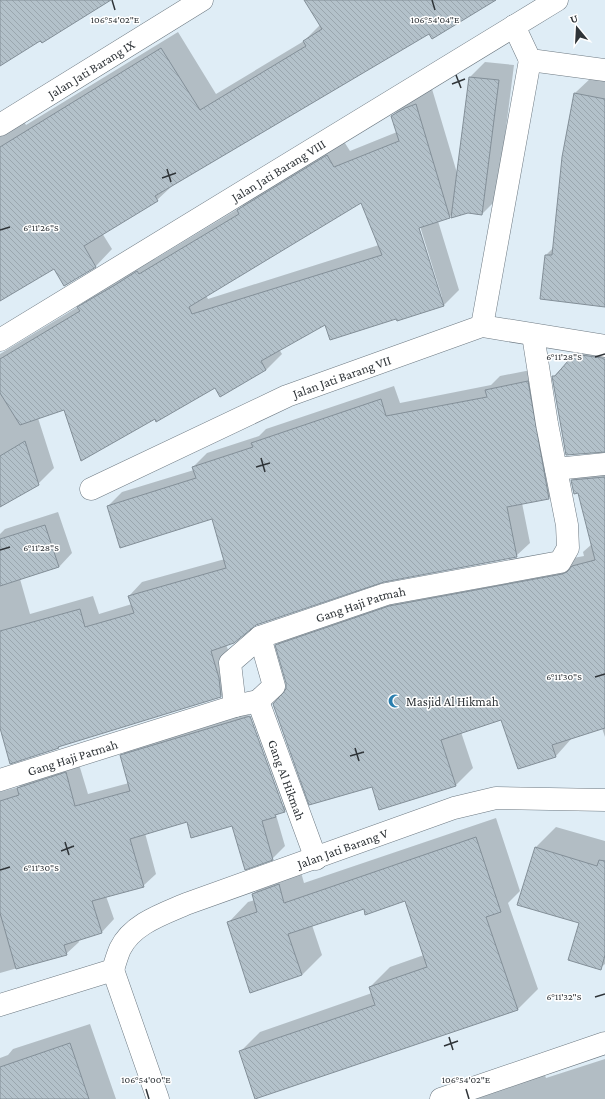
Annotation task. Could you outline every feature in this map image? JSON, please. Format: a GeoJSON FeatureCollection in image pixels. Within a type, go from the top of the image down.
{"type":"FeatureCollection","features":[{"type":"Feature","properties":{"kind":"street","name":"Jalan Jati Barang IX"},"geometry":{"type":"LineString","coordinates":[[0,125],[202,0]]}},
{"type":"Feature","properties":{"kind":"street","name":"Jalan Jati Barang VIII"},"geometry":{"type":"LineString","coordinates":[[0,340],[557,0]]}},
{"type":"Feature","properties":{"kind":"street"},"geometry":{"type":"LineString","coordinates":[[482,326],[530,60],[514,26]]}},
{"type":"Feature","properties":{"kind":"street"},"geometry":{"type":"LineString","coordinates":[[530,60],[605,70]]}},
{"type":"Feature","properties":{"kind":"street","name":"Jalan Jati Barang VII"},"geometry":{"type":"LineString","coordinates":[[91,490],[287,396],[482,326],[605,346]]}},
{"type":"Feature","properties":{"kind":"street","name":"Gang Haji Patmah"},"geometry":{"type":"LineString","coordinates":[[0,780],[235,706],[230,663],[260,637],[386,594],[560,562],[568,548],[567,525],[547,424],[533,335]]}},
{"type":"Feature","properties":{"kind":"street"},"geometry":{"type":"LineString","coordinates":[[556,469],[605,464]]}},
{"type":"Feature","properties":{"kind":"street"},"geometry":{"type":"LineString","coordinates":[[235,706],[258,702],[274,686],[260,637]]}},
{"type":"Feature","properties":{"kind":"street","name":"Gang Al Hikmah"},"geometry":{"type":"LineString","coordinates":[[258,702],[316,859]]}},
{"type":"Feature","properties":{"kind":"street","name":"Jalan Jati Barang V"},"geometry":{"type":"LineString","coordinates":[[113,970],[120,948],[132,934],[151,919],[186,904],[316,859],[454,808],[496,798],[605,800]]}},
{"type":"Feature","properties":{"kind":"street"},"geometry":{"type":"LineString","coordinates":[[0,1005],[113,970],[158,1099]]}},
{"type":"Feature","properties":{"kind":"street"},"geometry":{"type":"LineString","coordinates":[[441,1099],[605,1042]]}},
{"type":"Feature","properties":{"kind":"building"},"geometry":{"type":"Polygon","coordinates":[[[0,0],[111,0],[42,43],[40,41],[0,66],[0,0]]]}},
{"type":"Feature","properties":{"kind":"building"},"geometry":{"type":"Polygon","coordinates":[[[304,0],[496,0],[432,39],[429,34],[155,196],[158,201],[84,246],[96,267],[64,286],[54,269],[0,301],[0,147],[161,48],[200,110],[306,46],[303,41],[322,29],[304,0]]]}},
{"type":"Feature","properties":{"kind":"building"},"geometry":{"type":"Polygon","coordinates":[[[469,77],[499,80],[482,215],[468,213],[451,218],[469,77]]]}},
{"type":"Feature","properties":{"kind":"building"},"geometry":{"type":"Polygon","coordinates":[[[574,93],[605,99],[605,307],[540,299],[545,255],[552,255],[562,157],[574,93]]]}},
{"type":"Feature","properties":{"kind":"building"},"geometry":{"type":"Polygon","coordinates":[[[416,104],[450,218],[419,228],[444,306],[397,321],[396,319],[330,340],[325,325],[261,361],[266,370],[220,397],[215,388],[156,422],[155,419],[81,461],[64,410],[20,425],[0,393],[0,359],[80,311],[77,307],[137,271],[139,274],[239,214],[237,210],[327,155],[334,167],[399,141],[391,116],[416,104]],[[361,203],[189,307],[192,314],[382,255],[361,203]]]}},
{"type":"Feature","properties":{"kind":"building"},"geometry":{"type":"Polygon","coordinates":[[[574,354],[602,358],[605,360],[605,452],[566,455],[552,376],[555,376],[574,354]]]}},
{"type":"Feature","properties":{"kind":"building"},"geometry":{"type":"Polygon","coordinates":[[[528,381],[549,499],[507,507],[517,557],[384,582],[256,625],[234,643],[211,651],[219,678],[221,697],[58,747],[59,748],[10,764],[0,728],[0,631],[80,609],[85,627],[134,613],[128,596],[226,568],[212,519],[120,548],[107,506],[196,478],[192,467],[253,447],[251,443],[381,399],[386,416],[487,397],[485,390],[528,381]]]}},
{"type":"Feature","properties":{"kind":"building"},"geometry":{"type":"Polygon","coordinates":[[[25,441],[39,485],[0,507],[0,456],[25,441]]]}},
{"type":"Feature","properties":{"kind":"building"},"geometry":{"type":"Polygon","coordinates":[[[605,477],[605,728],[552,745],[556,757],[518,769],[501,720],[441,740],[456,786],[379,810],[372,787],[309,805],[273,704],[286,689],[286,683],[275,645],[389,606],[562,574],[567,572],[572,566],[595,560],[578,493],[574,494],[571,480],[605,477]]]}},
{"type":"Feature","properties":{"kind":"building"},"geometry":{"type":"Polygon","coordinates":[[[45,525],[59,567],[0,586],[0,539],[45,525]]]}},
{"type":"Feature","properties":{"kind":"building"},"geometry":{"type":"Polygon","coordinates":[[[250,716],[285,812],[275,815],[276,817],[262,821],[273,860],[245,870],[232,826],[191,838],[187,822],[130,839],[144,887],[92,901],[102,933],[64,945],[67,955],[16,969],[0,913],[0,801],[19,795],[17,788],[66,772],[75,806],[130,791],[120,755],[250,716]]]}},
{"type":"Feature","properties":{"kind":"building"},"geometry":{"type":"Polygon","coordinates":[[[476,837],[501,912],[486,917],[518,1010],[255,1099],[239,1051],[375,1005],[369,987],[427,967],[405,901],[365,915],[364,909],[288,934],[302,975],[250,993],[227,922],[257,912],[252,894],[279,884],[284,903],[476,837]]]}},
{"type":"Feature","properties":{"kind":"building"},"geometry":{"type":"Polygon","coordinates":[[[535,847],[597,866],[599,860],[605,861],[605,955],[601,970],[568,960],[579,923],[517,905],[535,847]]]}},
{"type":"Feature","properties":{"kind":"building"},"geometry":{"type":"Polygon","coordinates":[[[70,1043],[89,1099],[0,1099],[0,1067],[70,1043]]]}},
{"type":"Feature","properties":{"kind":"place","name":"Masjid Al Hikmah"},"geometry":{"type":"Point","coordinates":[395,701]}}]}
